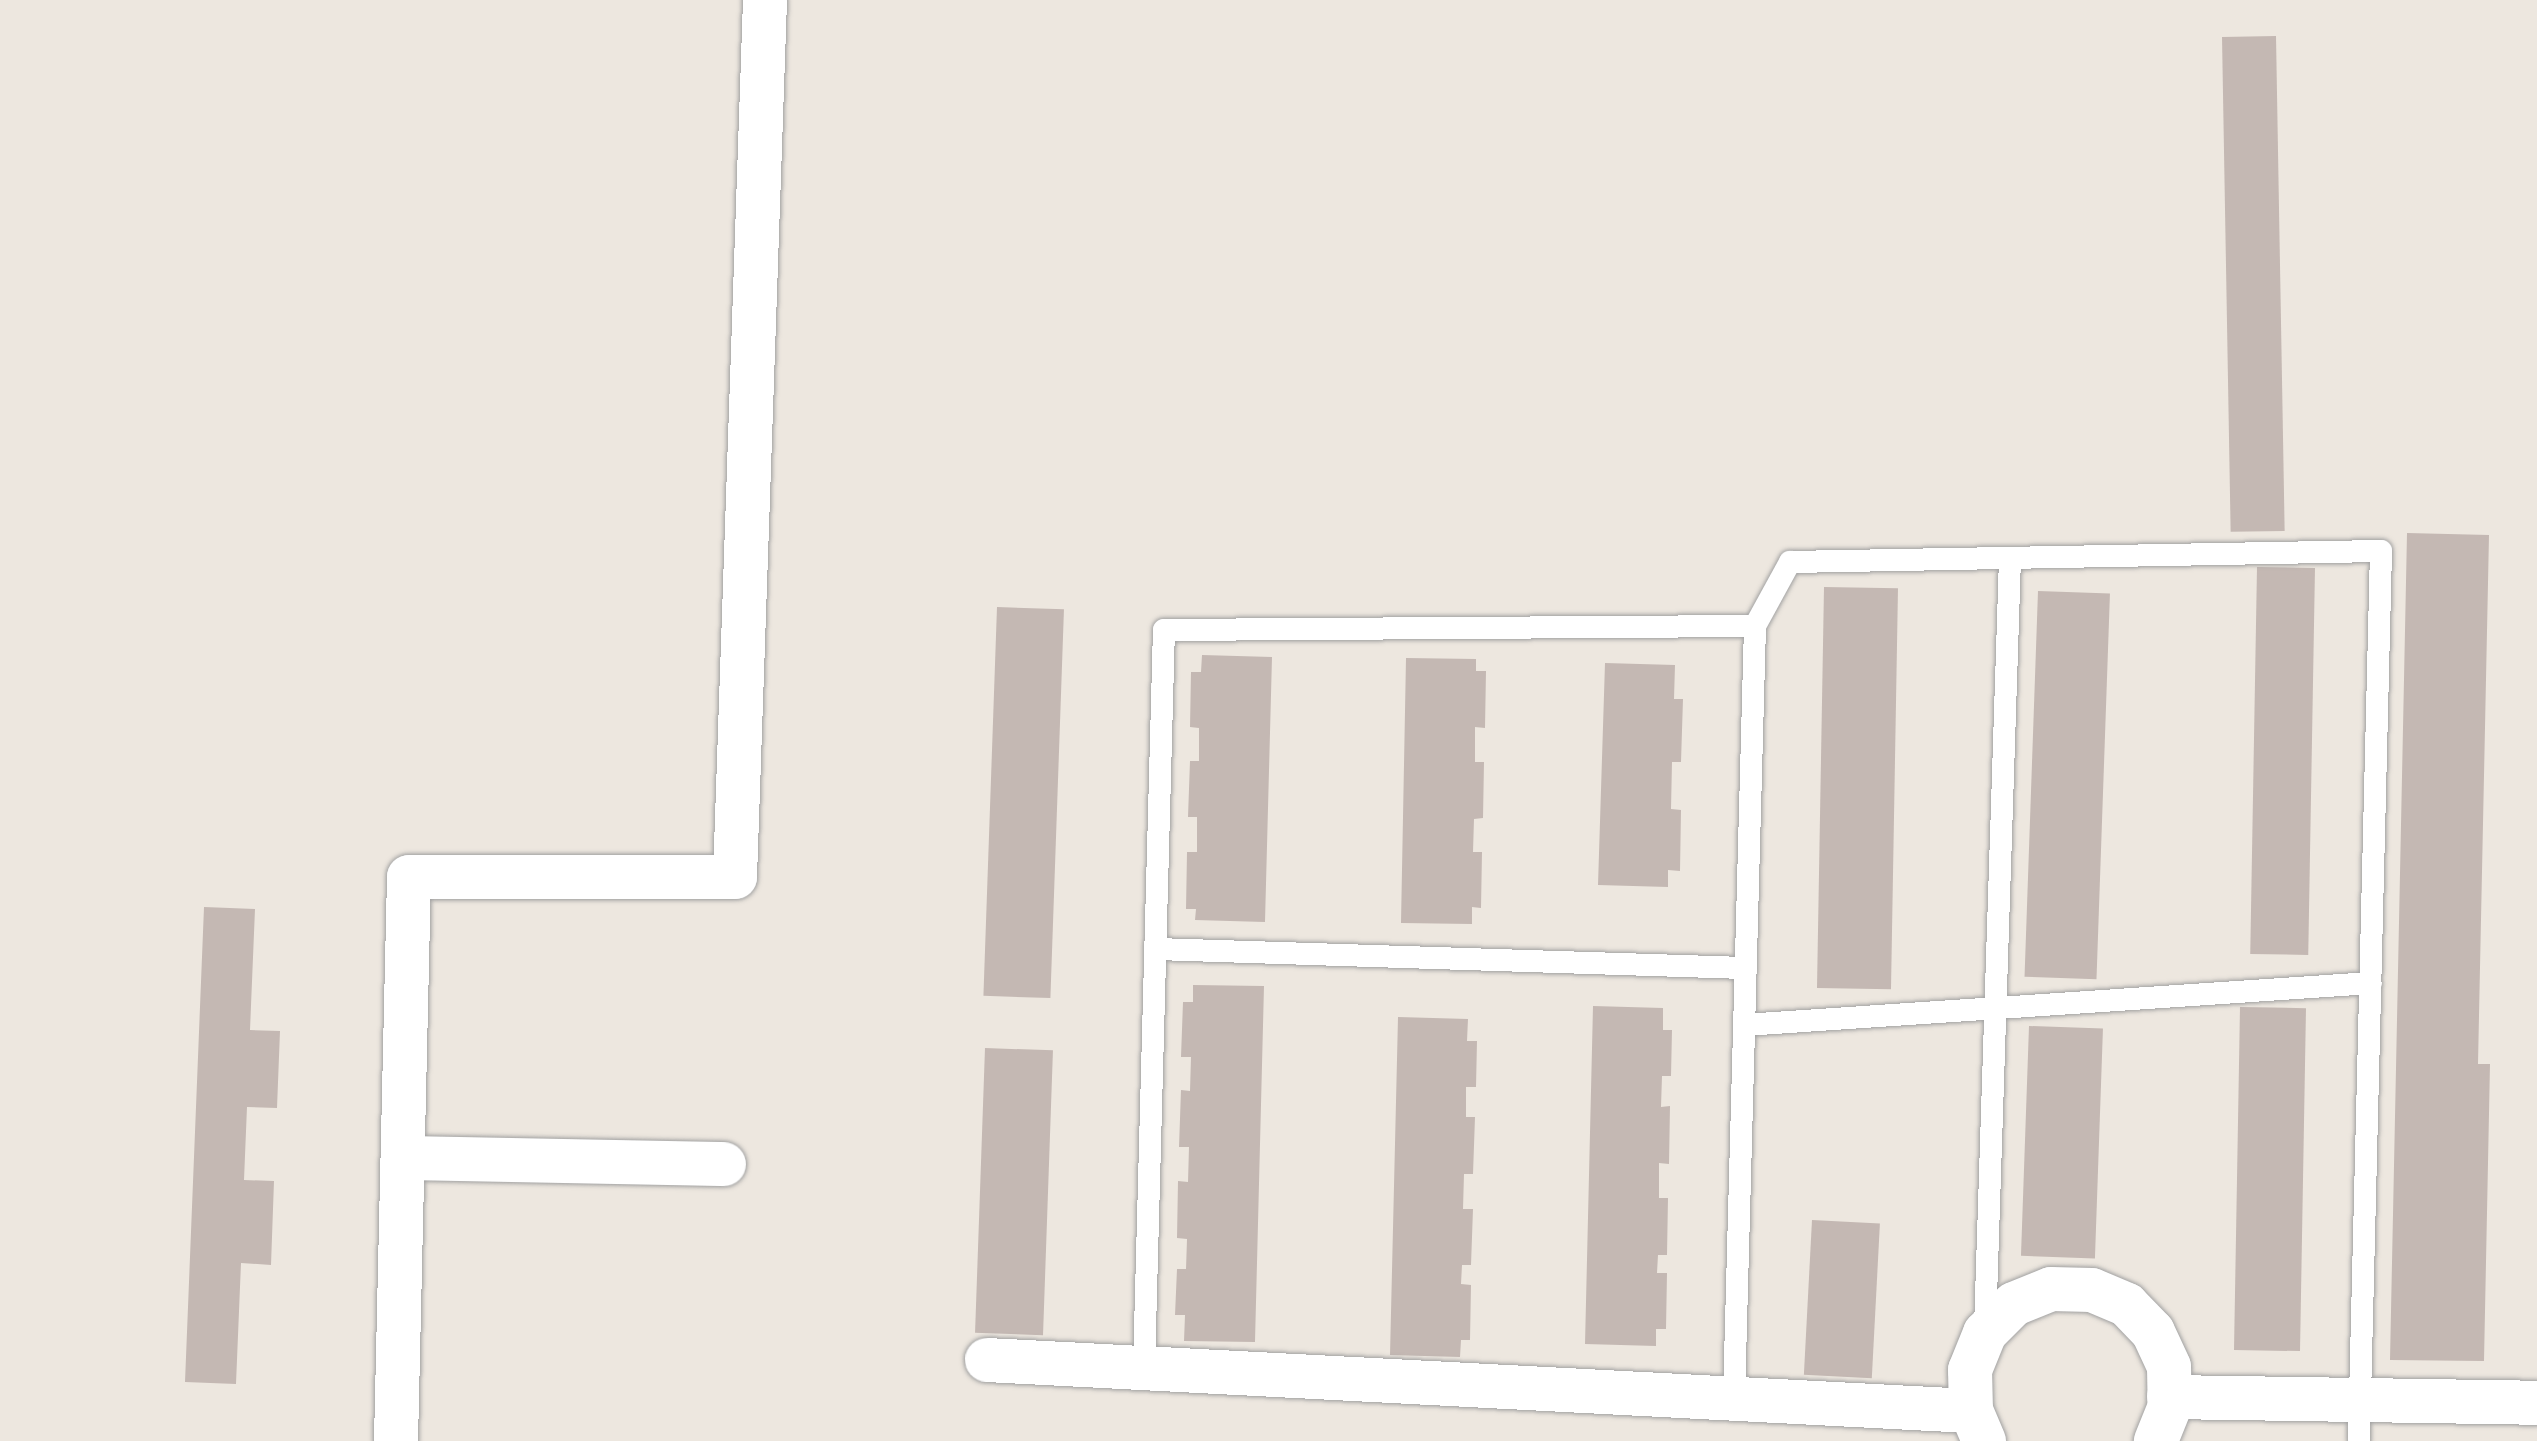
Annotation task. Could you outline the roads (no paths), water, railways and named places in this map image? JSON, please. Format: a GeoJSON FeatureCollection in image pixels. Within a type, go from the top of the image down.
{"type":"FeatureCollection","features":[{"type":"Feature","properties":{"kind":"street"},"geometry":{"type":"LineString","coordinates":[[396,1441],[409,877],[735,877],[765,0]]}},
{"type":"Feature","properties":{"kind":"street"},"geometry":{"type":"LineString","coordinates":[[403,1158],[724,1164]]}},
{"type":"Feature","properties":{"kind":"street"},"geometry":{"type":"LineString","coordinates":[[987,1360],[1734,1397],[1977,1426],[1970,1370],[1985,1333],[2014,1304],[2051,1289],[2092,1290],[2127,1305],[2153,1332],[2169,1367],[2169,1397],[2156,1441]]}},
{"type":"Feature","properties":{"kind":"street"},"geometry":{"type":"LineString","coordinates":[[2169,1397],[2360,1421],[2537,1403]]}},
{"type":"Feature","properties":{"kind":"lane"},"geometry":{"type":"LineString","coordinates":[[1734,1397],[1755,626],[1790,562],[2381,551],[2360,1421]]}},
{"type":"Feature","properties":{"kind":"lane"},"geometry":{"type":"LineString","coordinates":[[1985,1333],[2010,558]]}},
{"type":"Feature","properties":{"kind":"lane"},"geometry":{"type":"LineString","coordinates":[[1144,1367],[1164,630],[1755,626]]}},
{"type":"Feature","properties":{"kind":"lane"},"geometry":{"type":"LineString","coordinates":[[1156,949],[1745,968]]}},
{"type":"Feature","properties":{"kind":"lane"},"geometry":{"type":"LineString","coordinates":[[1744,1025],[2371,983]]}}]}
